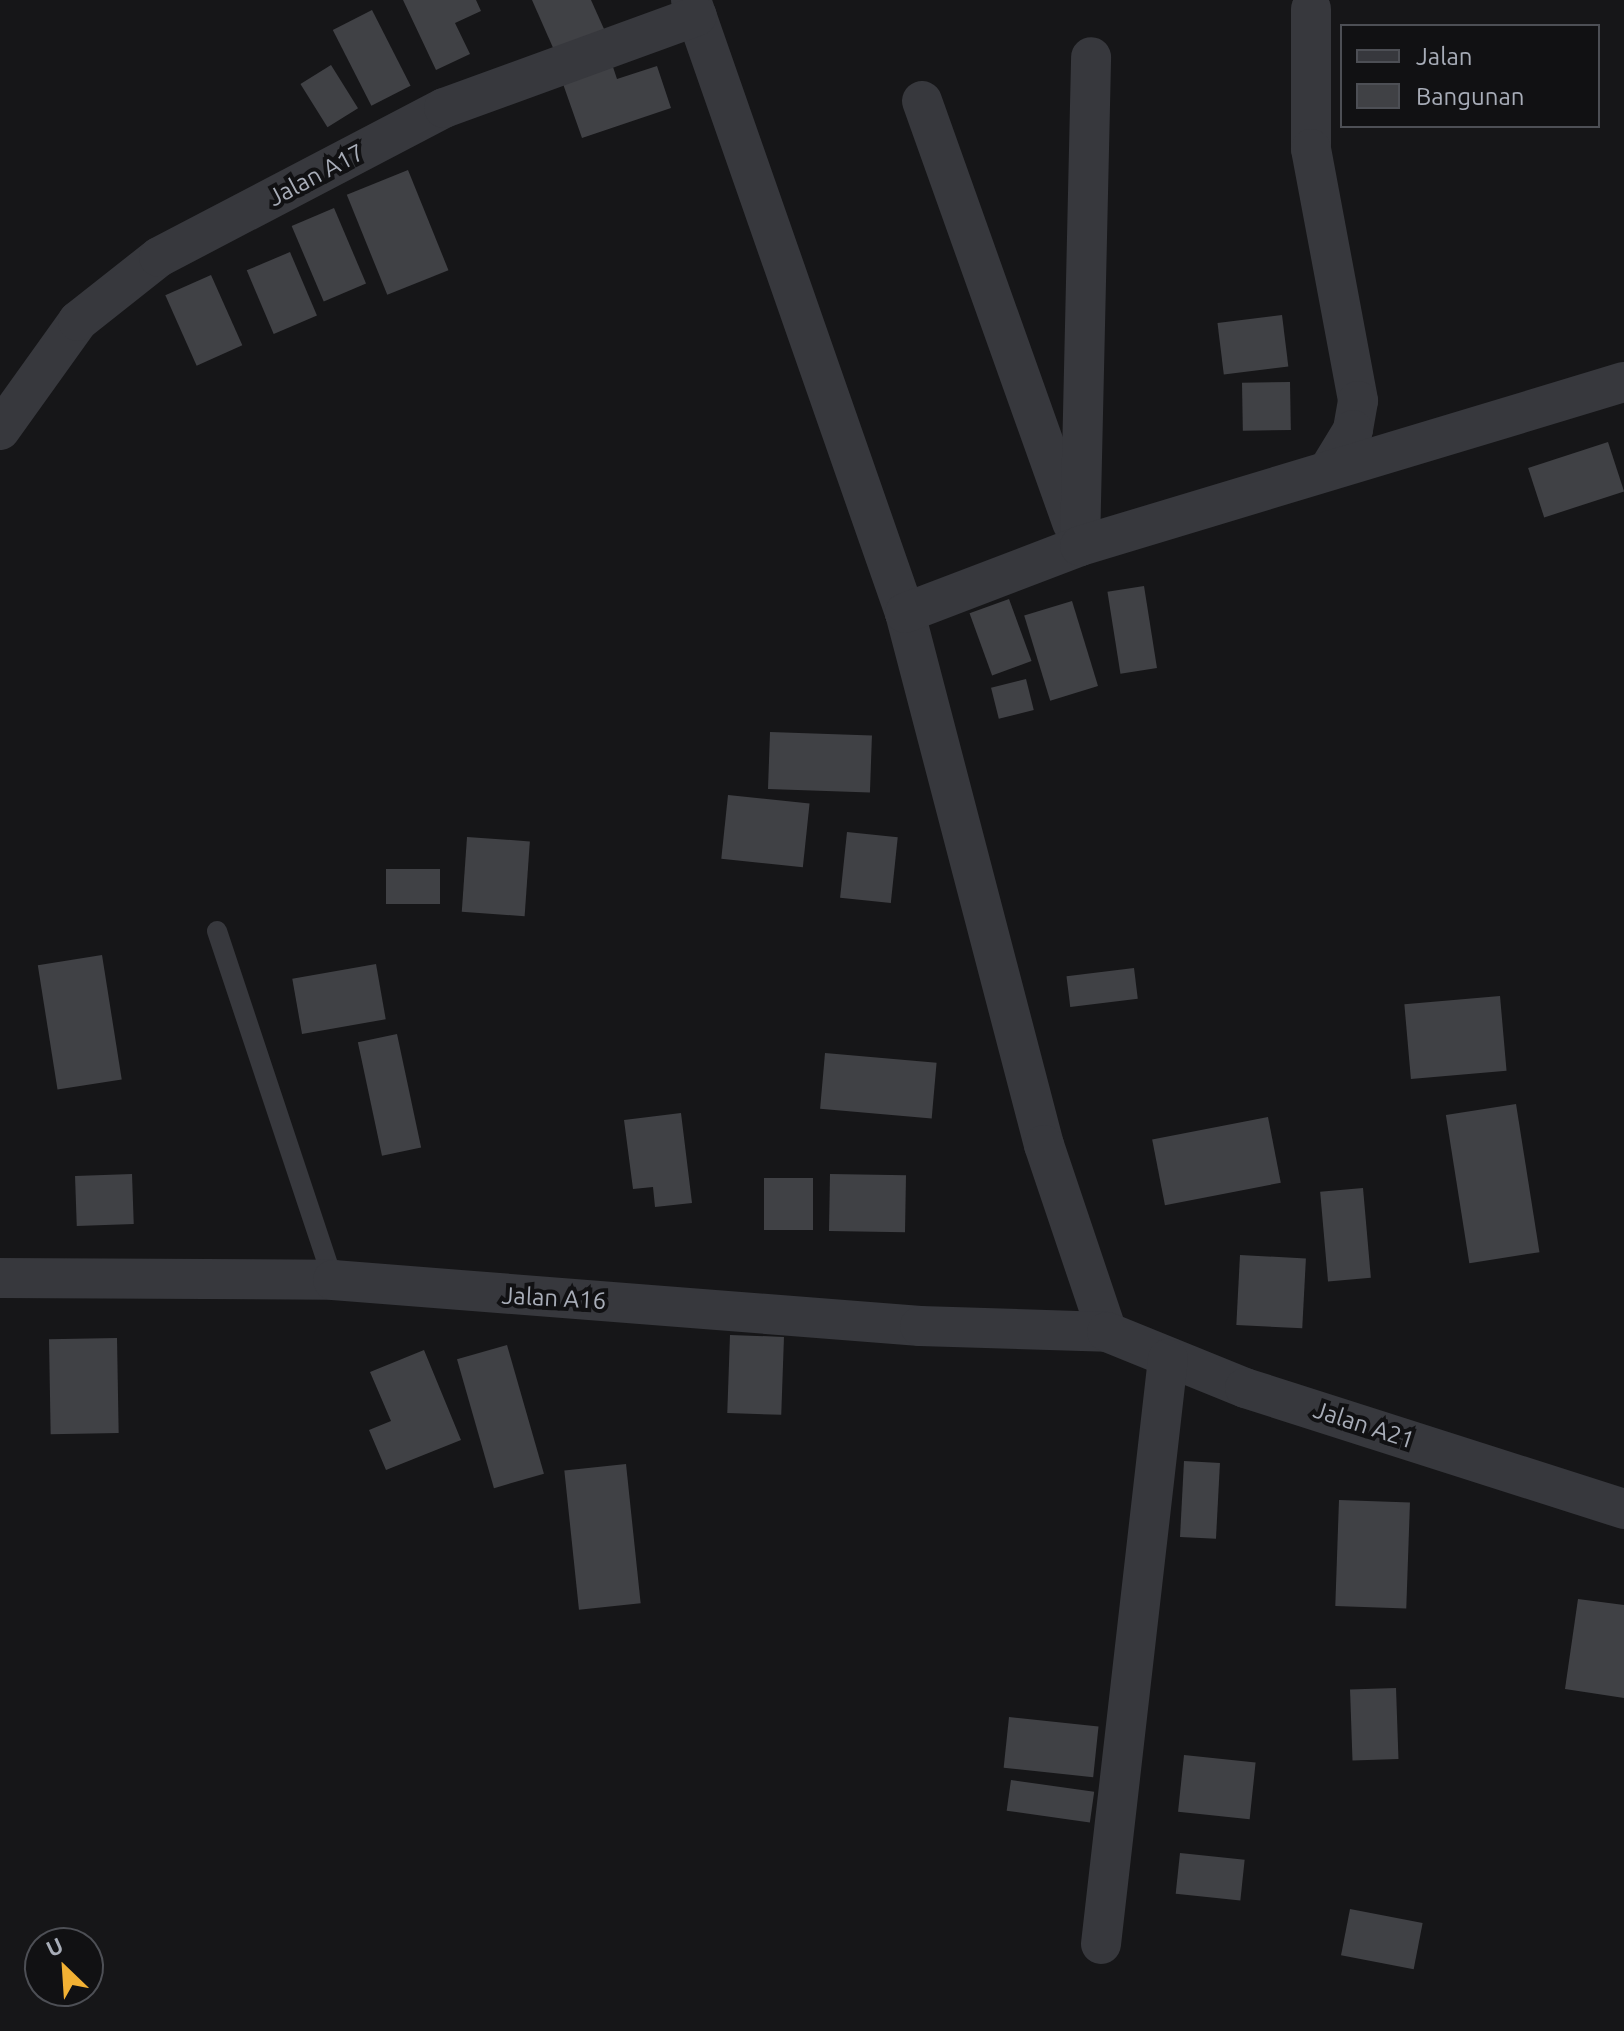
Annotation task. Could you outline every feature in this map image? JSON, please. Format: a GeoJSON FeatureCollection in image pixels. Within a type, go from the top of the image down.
{"type":"FeatureCollection","features":[{"type":"Feature","properties":{"kind":"street","name":"Jalan A17"},"geometry":{"type":"LineString","coordinates":[[0,430],[78,321],[159,257],[444,108],[694,8]]}},
{"type":"Feature","properties":{"kind":"street"},"geometry":{"type":"LineString","coordinates":[[694,8],[905,613],[1044,1145],[1107,1332]]}},
{"type":"Feature","properties":{"kind":"street"},"geometry":{"type":"LineString","coordinates":[[1311,9],[1311,149],[1358,401],[1353,430],[1331,466]]}},
{"type":"Feature","properties":{"kind":"street"},"geometry":{"type":"LineString","coordinates":[[1080,546],[1091,57]]}},
{"type":"Feature","properties":{"kind":"street"},"geometry":{"type":"LineString","coordinates":[[922,101],[1080,546]]}},
{"type":"Feature","properties":{"kind":"street"},"geometry":{"type":"LineString","coordinates":[[905,613],[1080,546],[1331,466],[1624,382]]}},
{"type":"Feature","properties":{"kind":"street","name":"Jalan A16"},"geometry":{"type":"LineString","coordinates":[[0,1278],[333,1280],[920,1326],[1107,1332]]}},
{"type":"Feature","properties":{"kind":"street","name":"Jalan A21"},"geometry":{"type":"LineString","coordinates":[[1107,1332],[1168,1359],[1624,1509]]}},
{"type":"Feature","properties":{"kind":"street"},"geometry":{"type":"LineString","coordinates":[[1101,1944],[1168,1359]]}},
{"type":"Feature","properties":{"kind":"lane"},"geometry":{"type":"LineString","coordinates":[[217,931],[333,1280]]}},
{"type":"Feature","properties":{"kind":"building"},"geometry":{"type":"Polygon","coordinates":[[[403,0],[476,0],[481,11],[455,23],[470,54],[436,70],[403,0]]]}},
{"type":"Feature","properties":{"kind":"building"},"geometry":{"type":"Polygon","coordinates":[[[532,0],[591,0],[604,29],[554,50],[532,0]]]}},
{"type":"Feature","properties":{"kind":"building"},"geometry":{"type":"Polygon","coordinates":[[[372,10],[411,86],[371,106],[333,30],[372,10]]]}},
{"type":"Feature","properties":{"kind":"building"},"geometry":{"type":"Polygon","coordinates":[[[612,64],[617,79],[657,66],[671,108],[582,138],[562,81],[612,64]]]}},
{"type":"Feature","properties":{"kind":"building"},"geometry":{"type":"Polygon","coordinates":[[[331,65],[358,108],[327,127],[300,84],[331,65]]]}},
{"type":"Feature","properties":{"kind":"building"},"geometry":{"type":"Polygon","coordinates":[[[408,170],[448,270],[387,295],[347,195],[408,170]]]}},
{"type":"Feature","properties":{"kind":"building"},"geometry":{"type":"Polygon","coordinates":[[[334,208],[366,283],[324,301],[292,226],[334,208]]]}},
{"type":"Feature","properties":{"kind":"building"},"geometry":{"type":"Polygon","coordinates":[[[290,252],[317,316],[274,334],[247,270],[290,252]]]}},
{"type":"Feature","properties":{"kind":"building"},"geometry":{"type":"Polygon","coordinates":[[[211,275],[242,345],[197,366],[165,295],[211,275]]]}},
{"type":"Feature","properties":{"kind":"building"},"geometry":{"type":"Polygon","coordinates":[[[1282,315],[1288,367],[1224,375],[1217,323],[1282,315]]]}},
{"type":"Feature","properties":{"kind":"building"},"geometry":{"type":"Polygon","coordinates":[[[1290,382],[1291,430],[1243,431],[1242,383],[1290,382]]]}},
{"type":"Feature","properties":{"kind":"building"},"geometry":{"type":"Polygon","coordinates":[[[1608,442],[1624,491],[1544,517],[1528,468],[1608,442]]]}},
{"type":"Feature","properties":{"kind":"building"},"geometry":{"type":"Polygon","coordinates":[[[1144,586],[1157,668],[1120,674],[1107,592],[1144,586]]]}},
{"type":"Feature","properties":{"kind":"building"},"geometry":{"type":"Polygon","coordinates":[[[1009,599],[1032,661],[992,675],[970,613],[1009,599]]]}},
{"type":"Feature","properties":{"kind":"building"},"geometry":{"type":"Polygon","coordinates":[[[1072,601],[1098,686],[1050,701],[1024,616],[1072,601]]]}},
{"type":"Feature","properties":{"kind":"building"},"geometry":{"type":"Polygon","coordinates":[[[1026,679],[1034,710],[999,719],[991,688],[1026,679]]]}},
{"type":"Feature","properties":{"kind":"building"},"geometry":{"type":"Polygon","coordinates":[[[770,732],[872,736],[870,793],[768,789],[770,732]]]}},
{"type":"Feature","properties":{"kind":"building"},"geometry":{"type":"Polygon","coordinates":[[[728,795],[810,804],[803,867],[721,859],[728,795]]]}},
{"type":"Feature","properties":{"kind":"building"},"geometry":{"type":"Polygon","coordinates":[[[847,832],[898,837],[891,903],[840,898],[847,832]]]}},
{"type":"Feature","properties":{"kind":"building"},"geometry":{"type":"Polygon","coordinates":[[[467,837],[530,841],[525,916],[462,912],[467,837]]]}},
{"type":"Feature","properties":{"kind":"building"},"geometry":{"type":"Polygon","coordinates":[[[386,869],[440,869],[440,904],[386,904],[386,869]]]}},
{"type":"Feature","properties":{"kind":"building"},"geometry":{"type":"Polygon","coordinates":[[[102,955],[122,1079],[58,1090],[38,965],[102,955]]]}},
{"type":"Feature","properties":{"kind":"building"},"geometry":{"type":"Polygon","coordinates":[[[376,964],[386,1019],[302,1034],[292,979],[376,964]]]}},
{"type":"Feature","properties":{"kind":"building"},"geometry":{"type":"Polygon","coordinates":[[[1134,968],[1138,999],[1070,1007],[1067,976],[1134,968]]]}},
{"type":"Feature","properties":{"kind":"building"},"geometry":{"type":"Polygon","coordinates":[[[1500,996],[1507,1071],[1411,1079],[1404,1004],[1500,996]]]}},
{"type":"Feature","properties":{"kind":"building"},"geometry":{"type":"Polygon","coordinates":[[[397,1034],[421,1147],[382,1156],[358,1042],[397,1034]]]}},
{"type":"Feature","properties":{"kind":"building"},"geometry":{"type":"Polygon","coordinates":[[[825,1053],[937,1063],[932,1119],[820,1109],[825,1053]]]}},
{"type":"Feature","properties":{"kind":"building"},"geometry":{"type":"Polygon","coordinates":[[[1516,1104],[1539,1252],[1469,1263],[1446,1115],[1516,1104]]]}},
{"type":"Feature","properties":{"kind":"building"},"geometry":{"type":"Polygon","coordinates":[[[681,1113],[692,1203],[655,1207],[653,1187],[633,1189],[624,1120],[681,1113]]]}},
{"type":"Feature","properties":{"kind":"building"},"geometry":{"type":"Polygon","coordinates":[[[1268,1117],[1281,1183],[1165,1205],[1152,1140],[1268,1117]]]}},
{"type":"Feature","properties":{"kind":"building"},"geometry":{"type":"Polygon","coordinates":[[[132,1174],[134,1224],[77,1226],[75,1176],[132,1174]]]}},
{"type":"Feature","properties":{"kind":"building"},"geometry":{"type":"Polygon","coordinates":[[[830,1174],[906,1175],[905,1232],[829,1231],[830,1174]]]}},
{"type":"Feature","properties":{"kind":"building"},"geometry":{"type":"Polygon","coordinates":[[[764,1178],[813,1178],[813,1230],[764,1230],[764,1178]]]}},
{"type":"Feature","properties":{"kind":"building"},"geometry":{"type":"Polygon","coordinates":[[[1363,1188],[1371,1278],[1328,1281],[1320,1192],[1363,1188]]]}},
{"type":"Feature","properties":{"kind":"building"},"geometry":{"type":"Polygon","coordinates":[[[1240,1255],[1306,1258],[1302,1328],[1236,1325],[1240,1255]]]}},
{"type":"Feature","properties":{"kind":"building"},"geometry":{"type":"Polygon","coordinates":[[[730,1335],[784,1337],[781,1415],[727,1413],[730,1335]]]}},
{"type":"Feature","properties":{"kind":"building"},"geometry":{"type":"Polygon","coordinates":[[[117,1338],[119,1433],[51,1434],[49,1339],[117,1338]]]}},
{"type":"Feature","properties":{"kind":"building"},"geometry":{"type":"Polygon","coordinates":[[[507,1345],[544,1474],[494,1488],[457,1359],[507,1345]]]}},
{"type":"Feature","properties":{"kind":"building"},"geometry":{"type":"Polygon","coordinates":[[[424,1350],[461,1440],[386,1470],[369,1430],[391,1421],[370,1372],[424,1350]]]}},
{"type":"Feature","properties":{"kind":"building"},"geometry":{"type":"Polygon","coordinates":[[[1184,1461],[1220,1463],[1216,1539],[1180,1537],[1184,1461]]]}},
{"type":"Feature","properties":{"kind":"building"},"geometry":{"type":"Polygon","coordinates":[[[626,1464],[641,1603],[579,1610],[564,1470],[626,1464]]]}},
{"type":"Feature","properties":{"kind":"building"},"geometry":{"type":"Polygon","coordinates":[[[1339,1500],[1410,1502],[1406,1608],[1335,1606],[1339,1500]]]}},
{"type":"Feature","properties":{"kind":"building"},"geometry":{"type":"Polygon","coordinates":[[[1578,1599],[1624,1605],[1624,1698],[1565,1689],[1578,1599]]]}},
{"type":"Feature","properties":{"kind":"building"},"geometry":{"type":"Polygon","coordinates":[[[1396,1688],[1398,1759],[1353,1761],[1350,1690],[1396,1688]]]}},
{"type":"Feature","properties":{"kind":"building"},"geometry":{"type":"Polygon","coordinates":[[[1009,1717],[1099,1726],[1093,1777],[1004,1768],[1009,1717]]]}},
{"type":"Feature","properties":{"kind":"building"},"geometry":{"type":"Polygon","coordinates":[[[1184,1755],[1256,1763],[1250,1819],[1178,1812],[1184,1755]]]}},
{"type":"Feature","properties":{"kind":"building"},"geometry":{"type":"Polygon","coordinates":[[[1011,1780],[1094,1792],[1090,1822],[1007,1811],[1011,1780]]]}},
{"type":"Feature","properties":{"kind":"building"},"geometry":{"type":"Polygon","coordinates":[[[1180,1853],[1245,1860],[1240,1901],[1176,1894],[1180,1853]]]}},
{"type":"Feature","properties":{"kind":"building"},"geometry":{"type":"Polygon","coordinates":[[[1350,1909],[1423,1923],[1414,1969],[1341,1955],[1350,1909]]]}}]}
